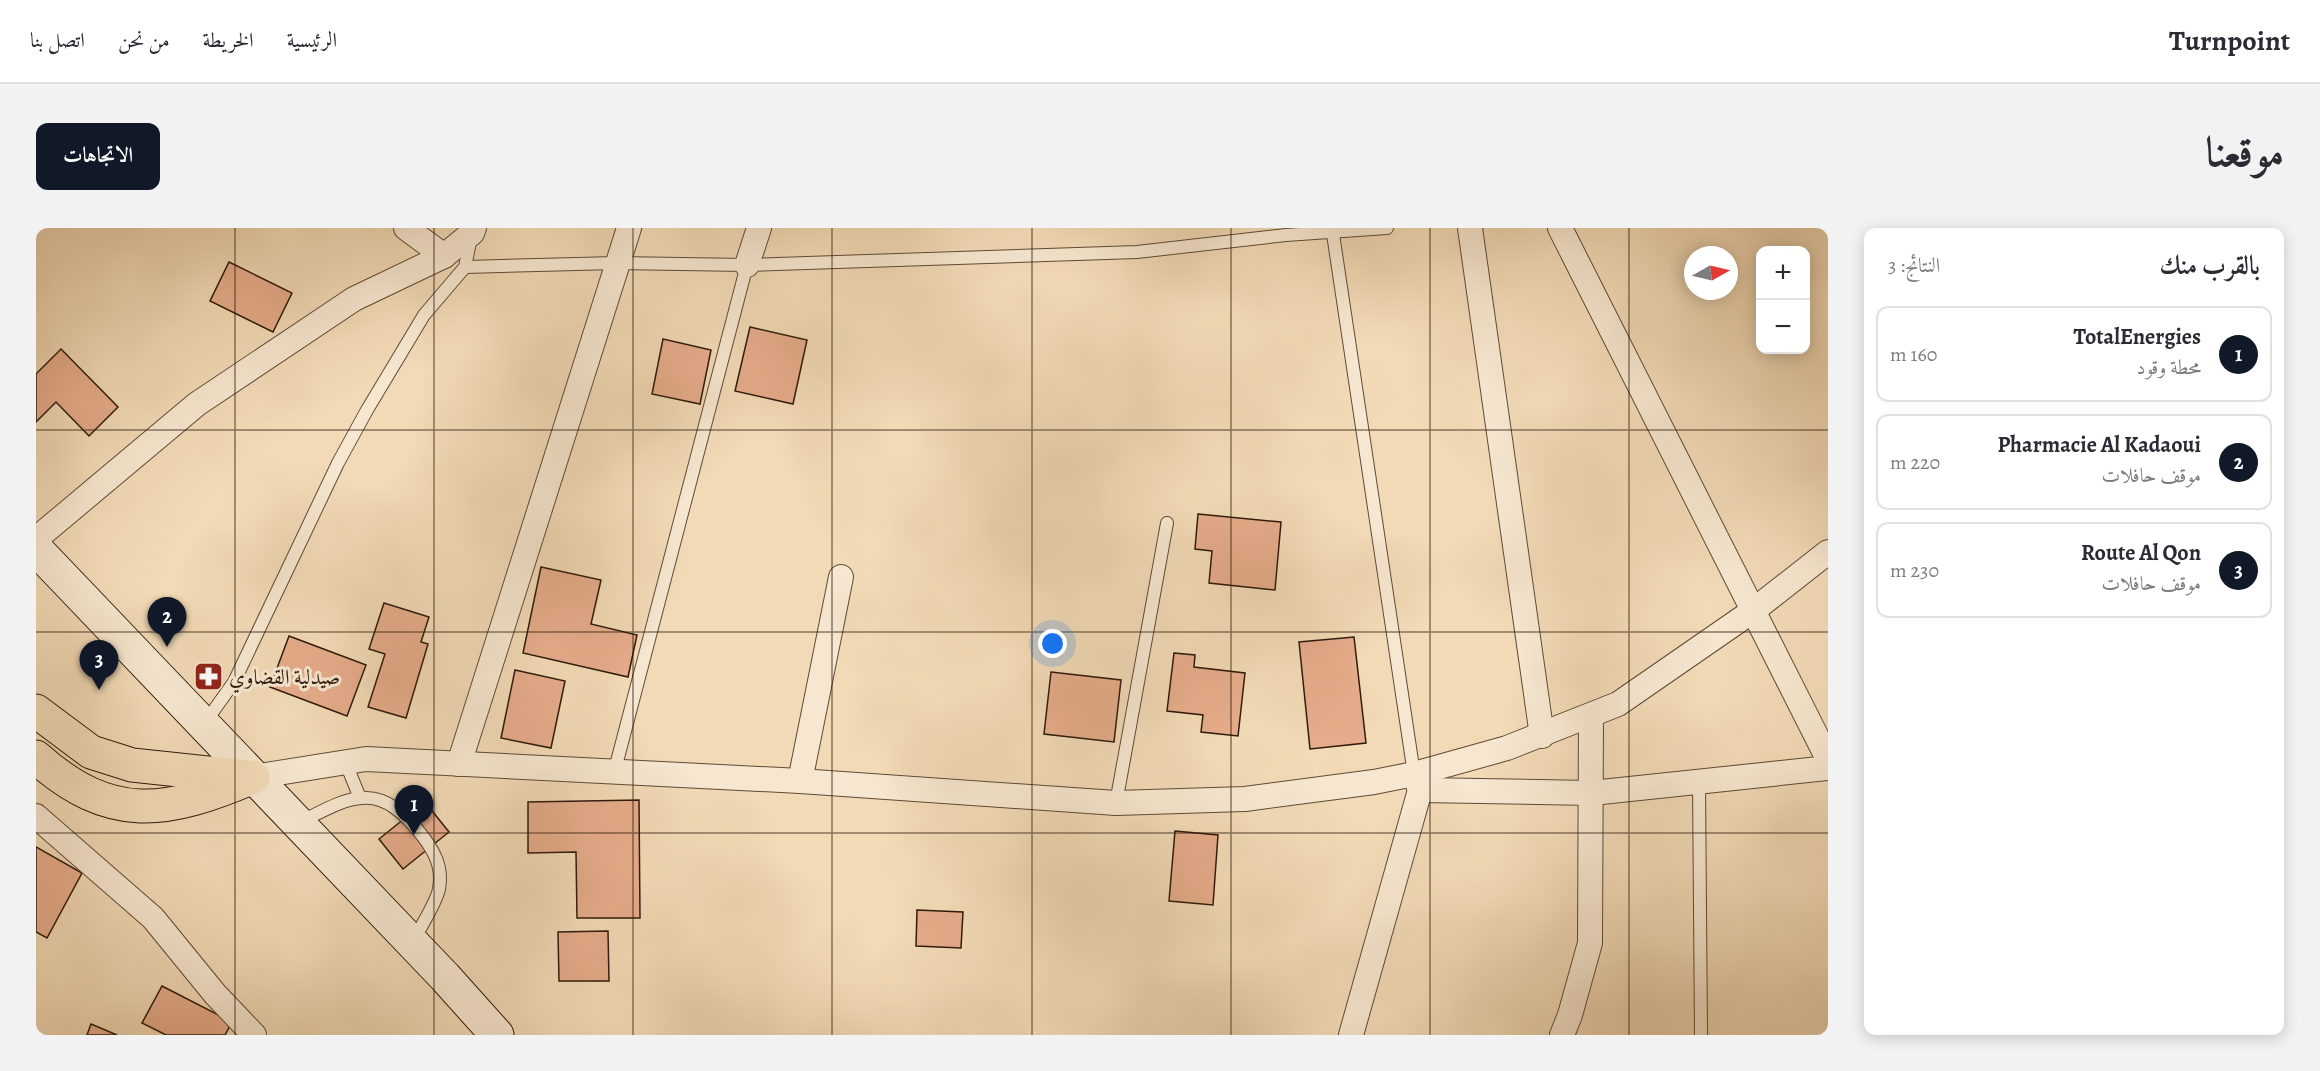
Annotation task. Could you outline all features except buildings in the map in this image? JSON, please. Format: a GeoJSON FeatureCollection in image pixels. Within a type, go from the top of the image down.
{"type":"FeatureCollection","features":[{"type":"Feature","properties":{"kind":"main road"},"geometry":{"type":"LineString","coordinates":[[36,549],[497,1035]]}},
{"type":"Feature","properties":{"kind":"main road"},"geometry":{"type":"LineString","coordinates":[[36,711],[91,752],[132,765],[253,777]]}},
{"type":"Feature","properties":{"kind":"main road"},"geometry":{"type":"LineString","coordinates":[[36,757],[61,779],[94,798],[136,807],[168,805],[215,793],[253,777]]}},
{"type":"Feature","properties":{"kind":"street"},"geometry":{"type":"LineString","coordinates":[[406,228],[444,256]]}},
{"type":"Feature","properties":{"kind":"street"},"geometry":{"type":"LineString","coordinates":[[459,764],[616,263],[629,228]]}},
{"type":"Feature","properties":{"kind":"street"},"geometry":{"type":"LineString","coordinates":[[747,265],[759,228]]}},
{"type":"Feature","properties":{"kind":"street"},"geometry":{"type":"LineString","coordinates":[[1470,228],[1542,736]]}},
{"type":"Feature","properties":{"kind":"street"},"geometry":{"type":"LineString","coordinates":[[1560,228],[1828,759]]}},
{"type":"Feature","properties":{"kind":"street"},"geometry":{"type":"LineString","coordinates":[[36,539],[197,404],[354,299],[444,256],[473,231]]}},
{"type":"Feature","properties":{"kind":"street"},"geometry":{"type":"LineString","coordinates":[[1417,782],[1542,736],[1618,704],[1754,610],[1828,552]]}},
{"type":"Feature","properties":{"kind":"street"},"geometry":{"type":"LineString","coordinates":[[800,782],[841,577]]}},
{"type":"Feature","properties":{"kind":"street"},"geometry":{"type":"LineString","coordinates":[[1562,1035],[1570,1015],[1590,942],[1591,716]]}},
{"type":"Feature","properties":{"kind":"street"},"geometry":{"type":"LineString","coordinates":[[253,777],[366,759],[800,782],[1116,803],[1245,799],[1417,782],[1592,793],[1828,768]]}},
{"type":"Feature","properties":{"kind":"street"},"geometry":{"type":"LineString","coordinates":[[1351,1035],[1417,782]]}},
{"type":"Feature","properties":{"kind":"street"},"geometry":{"type":"LineString","coordinates":[[36,816],[153,918],[248,1032]]}},
{"type":"Feature","properties":{"kind":"lane"},"geometry":{"type":"LineString","coordinates":[[465,267],[616,263],[747,265],[1137,252],[1286,235],[1333,234],[1387,228]]}},
{"type":"Feature","properties":{"kind":"lane"},"geometry":{"type":"LineString","coordinates":[[203,725],[234,682],[338,463],[368,410],[424,315],[465,267],[473,231]]}},
{"type":"Feature","properties":{"kind":"lane"},"geometry":{"type":"LineString","coordinates":[[1333,234],[1417,782]]}},
{"type":"Feature","properties":{"kind":"lane"},"geometry":{"type":"LineString","coordinates":[[614,773],[747,265]]}},
{"type":"Feature","properties":{"kind":"lane"},"geometry":{"type":"LineString","coordinates":[[1116,803],[1167,523]]}},
{"type":"Feature","properties":{"kind":"lane"},"geometry":{"type":"LineString","coordinates":[[345,761],[360,798]]}},
{"type":"Feature","properties":{"kind":"lane"},"geometry":{"type":"LineString","coordinates":[[1699,782],[1701,1035]]}},
{"type":"Feature","properties":{"kind":"lane"},"geometry":{"type":"LineString","coordinates":[[298,824],[342,800],[360,798],[391,803],[407,816],[438,856],[439,889],[412,943]]}},
{"type":"Feature","properties":{"kind":"place","name":"Pharmacie Al Kadaoui"},"geometry":{"type":"Point","coordinates":[167,647]}},
{"type":"Feature","properties":{"kind":"place","name":"صيدلية القضاوي"},"geometry":{"type":"Point","coordinates":[208,677]}},
{"type":"Feature","properties":{"kind":"place","name":"Route Al Qon"},"geometry":{"type":"Point","coordinates":[99,690]}},
{"type":"Feature","properties":{"kind":"place","name":"TotalEnergies"},"geometry":{"type":"Point","coordinates":[414,835]}}]}
